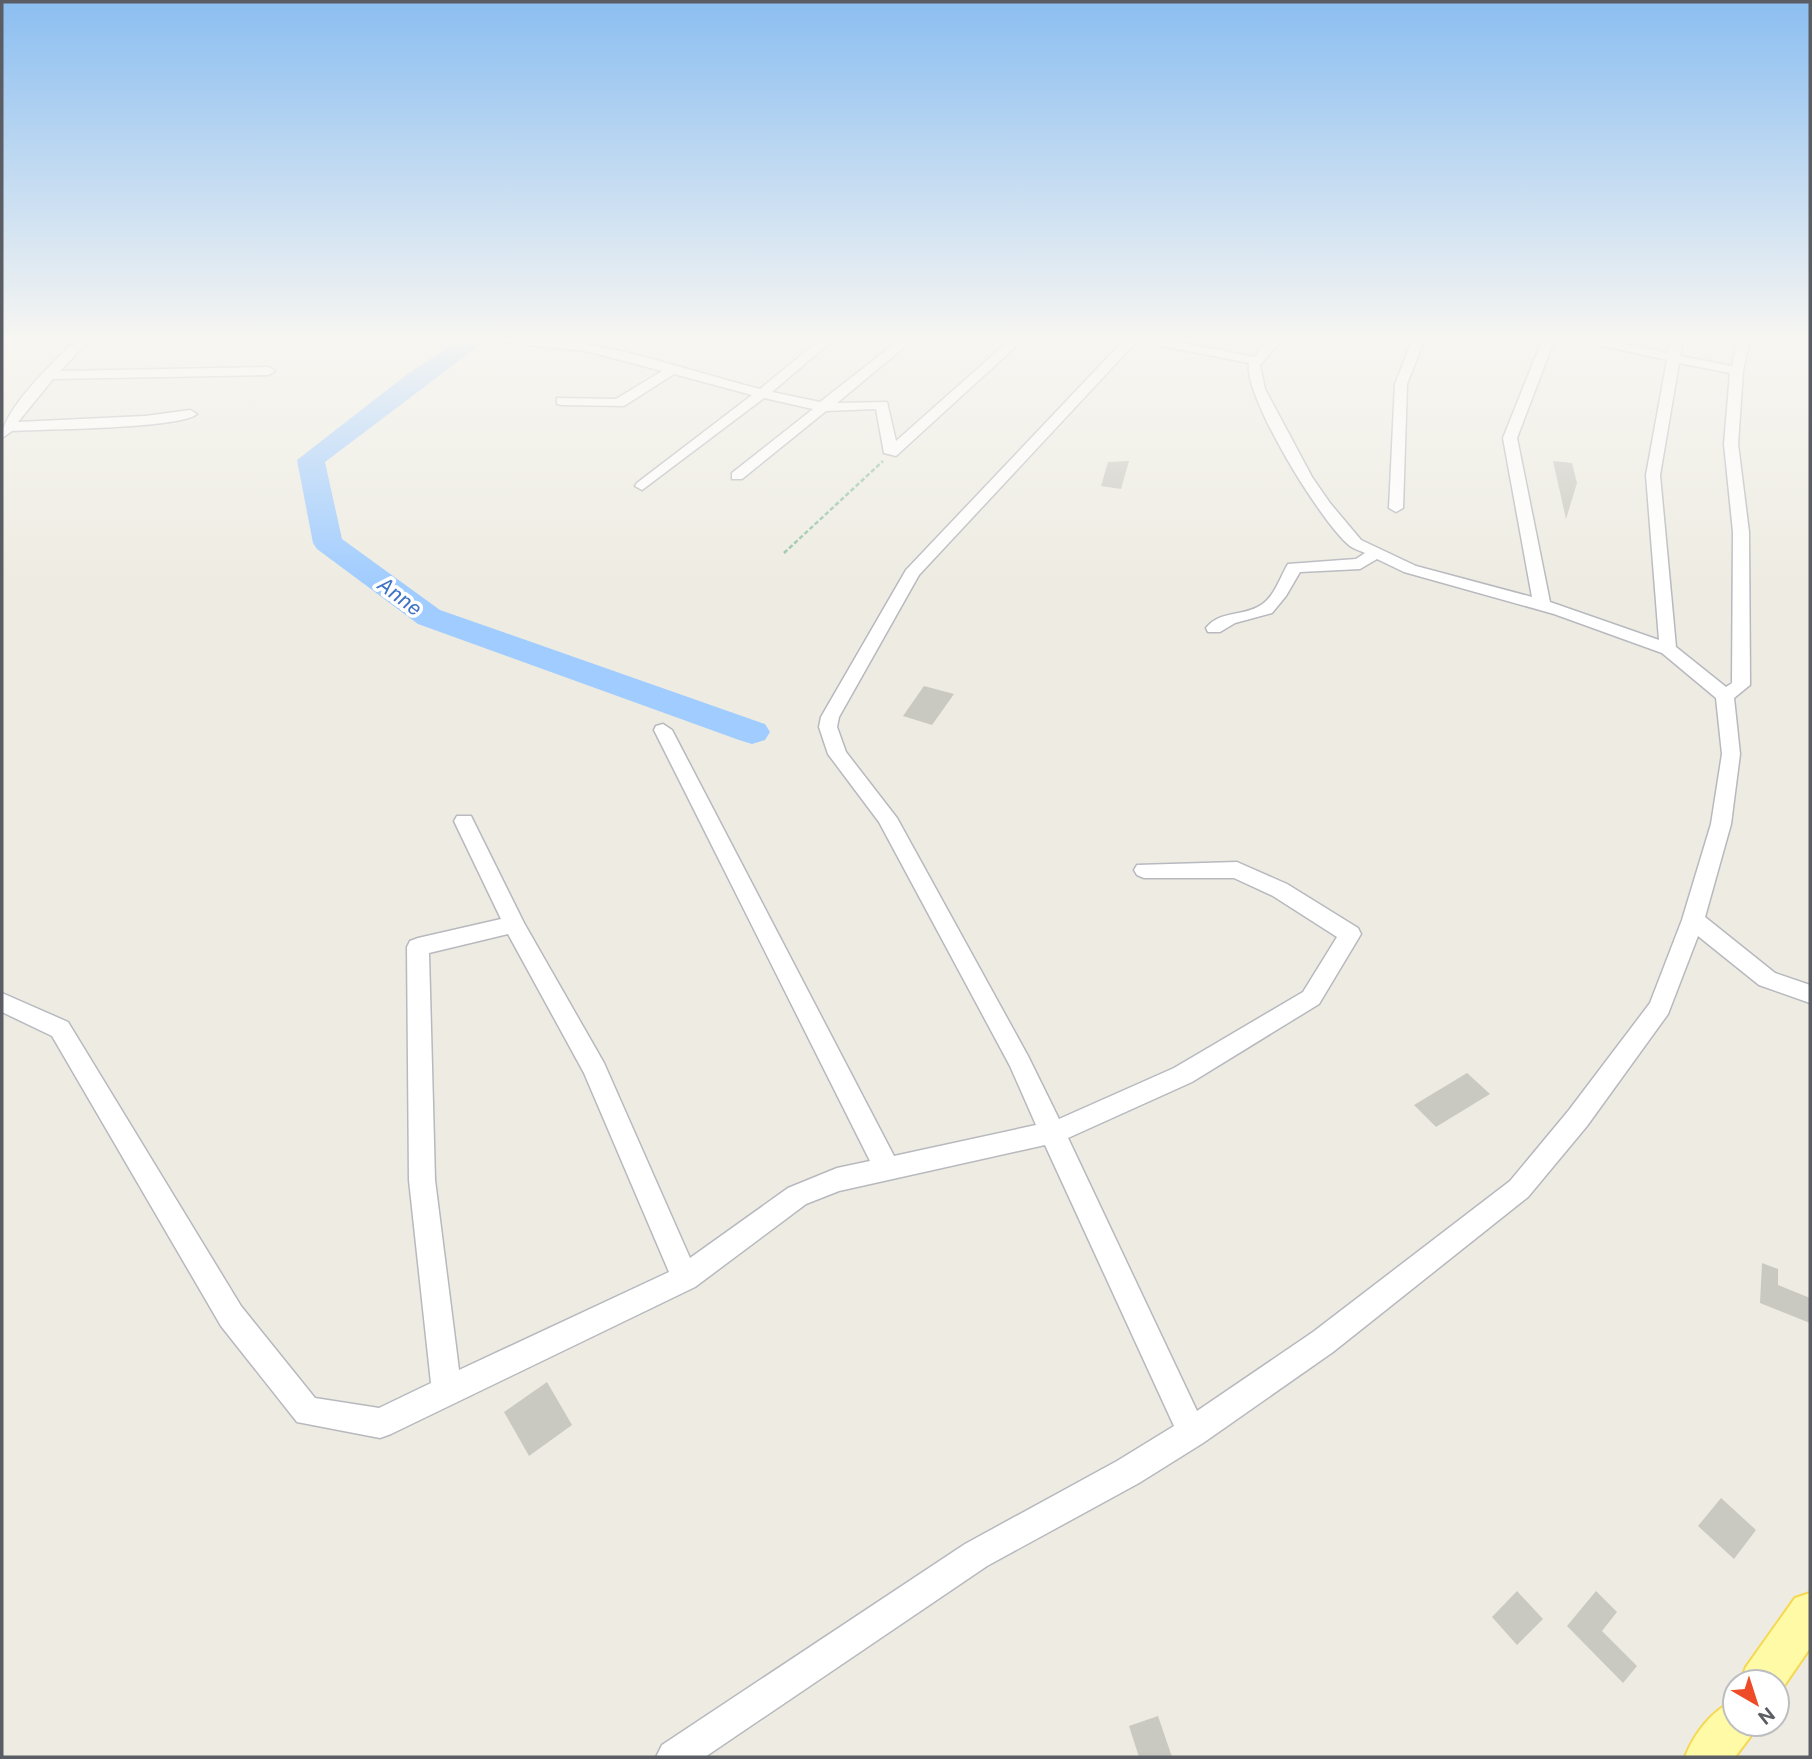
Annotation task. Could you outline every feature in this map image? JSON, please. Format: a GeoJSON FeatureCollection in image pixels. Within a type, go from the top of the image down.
{"type":"FeatureCollection","features":[{"type":"Feature","properties":{"kind":"main road"},"geometry":{"type":"LineString","coordinates":[[1771,1668],[1810,1613]]}},
{"type":"Feature","properties":{"kind":"main road"},"geometry":{"type":"LineString","coordinates":[[1707,1757],[1722,1738]]}},
{"type":"Feature","properties":{"kind":"street"},"geometry":{"type":"LineString","coordinates":[[4,431],[144,420]]}},
{"type":"Feature","properties":{"kind":"street"},"geometry":{"type":"LineString","coordinates":[[642,486],[728,420]]}},
{"type":"Feature","properties":{"kind":"street"},"geometry":{"type":"LineString","coordinates":[[737,477],[807,420]]}},
{"type":"Feature","properties":{"kind":"street"},"geometry":{"type":"LineString","coordinates":[[884,420],[891,453]]}},
{"type":"Feature","properties":{"kind":"street"},"geometry":{"type":"LineString","coordinates":[[891,453],[928,420]]}},
{"type":"Feature","properties":{"kind":"street"},"geometry":{"type":"LineString","coordinates":[[1056,420],[912,573],[830,717],[828,727],[837,754],[887,818],[924,881],[1054,1132],[1192,1432]]}},
{"type":"Feature","properties":{"kind":"street"},"geometry":{"type":"LineString","coordinates":[[674,1757],[976,1555],[1128,1472],[1192,1432],[1323,1342],[1519,1189],[1578,1118],[1660,1007],[1693,920],[1723,812],[1731,754],[1725,696],[1668,649],[1542,605],[1452,583],[1410,569],[1356,543],[1342,529],[1305,477],[1275,420]]}},
{"type":"Feature","properties":{"kind":"street"},"geometry":{"type":"LineString","coordinates":[[1396,509],[1400,420]]}},
{"type":"Feature","properties":{"kind":"street"},"geometry":{"type":"LineString","coordinates":[[1517,420],[1510,438],[1542,605]]}},
{"type":"Feature","properties":{"kind":"street"},"geometry":{"type":"LineString","coordinates":[[1662,420],[1653,475],[1668,649]]}},
{"type":"Feature","properties":{"kind":"street"},"geometry":{"type":"LineString","coordinates":[[1725,696],[1741,685],[1741,532],[1731,444],[1733,420]]}},
{"type":"Feature","properties":{"kind":"street"},"geometry":{"type":"LineString","coordinates":[[1214,628],[1228,617],[1256,614],[1269,608],[1294,567],[1360,564],[1376,553]]}},
{"type":"Feature","properties":{"kind":"street"},"geometry":{"type":"LineString","coordinates":[[663,730],[887,1169]]}},
{"type":"Feature","properties":{"kind":"street"},"geometry":{"type":"LineString","coordinates":[[464,821],[514,924],[594,1070],[685,1279]]}},
{"type":"Feature","properties":{"kind":"street"},"geometry":{"type":"LineString","coordinates":[[2,1002],[60,1029],[231,1316],[307,1412],[380,1423],[685,1279],[797,1196],[837,1180],[1054,1132],[1096,1116],[1183,1075],[1311,998],[1350,934],[1280,890],[1237,870],[1144,870]]}},
{"type":"Feature","properties":{"kind":"street"},"geometry":{"type":"LineString","coordinates":[[1693,920],[1767,979],[1810,994]]}},
{"type":"Feature","properties":{"kind":"street"},"geometry":{"type":"LineString","coordinates":[[447,1392],[422,1180],[418,947],[514,924]]}},
{"type":"Feature","properties":{"kind":"path"},"geometry":{"type":"LineString","coordinates":[[784,553],[891,453]]}},
{"type":"Feature","properties":{"kind":"building"},"geometry":{"type":"Polygon","coordinates":[[[1129,461],[1121,489],[1101,486],[1108,462],[1129,461]]]}},
{"type":"Feature","properties":{"kind":"building"},"geometry":{"type":"Polygon","coordinates":[[[1553,461],[1572,463],[1577,483],[1566,519],[1553,461]]]}},
{"type":"Feature","properties":{"kind":"building"},"geometry":{"type":"Polygon","coordinates":[[[924,686],[954,694],[932,725],[903,716],[924,686]]]}},
{"type":"Feature","properties":{"kind":"building"},"geometry":{"type":"Polygon","coordinates":[[[1467,1073],[1490,1094],[1436,1127],[1414,1105],[1467,1073]]]}},
{"type":"Feature","properties":{"kind":"building"},"geometry":{"type":"Polygon","coordinates":[[[1762,1263],[1778,1269],[1778,1285],[1810,1298],[1810,1323],[1760,1303],[1762,1263]]]}},
{"type":"Feature","properties":{"kind":"building"},"geometry":{"type":"Polygon","coordinates":[[[547,1382],[572,1425],[529,1456],[504,1412],[547,1382]]]}},
{"type":"Feature","properties":{"kind":"building"},"geometry":{"type":"Polygon","coordinates":[[[1721,1498],[1756,1530],[1734,1559],[1698,1526],[1721,1498]]]}},
{"type":"Feature","properties":{"kind":"building"},"geometry":{"type":"Polygon","coordinates":[[[1517,1591],[1543,1619],[1517,1645],[1492,1617],[1517,1591]]]}},
{"type":"Feature","properties":{"kind":"building"},"geometry":{"type":"Polygon","coordinates":[[[1596,1591],[1617,1612],[1602,1631],[1637,1666],[1623,1683],[1567,1626],[1596,1591]]]}},
{"type":"Feature","properties":{"kind":"building"},"geometry":{"type":"Polygon","coordinates":[[[1158,1716],[1172,1757],[1139,1757],[1129,1726],[1158,1716]]]}},
{"type":"Feature","properties":{"kind":"waterway","name":"Anne"},"geometry":{"type":"LineString","coordinates":[[363,420],[311,460],[328,543],[429,617],[752,732]]}}]}
